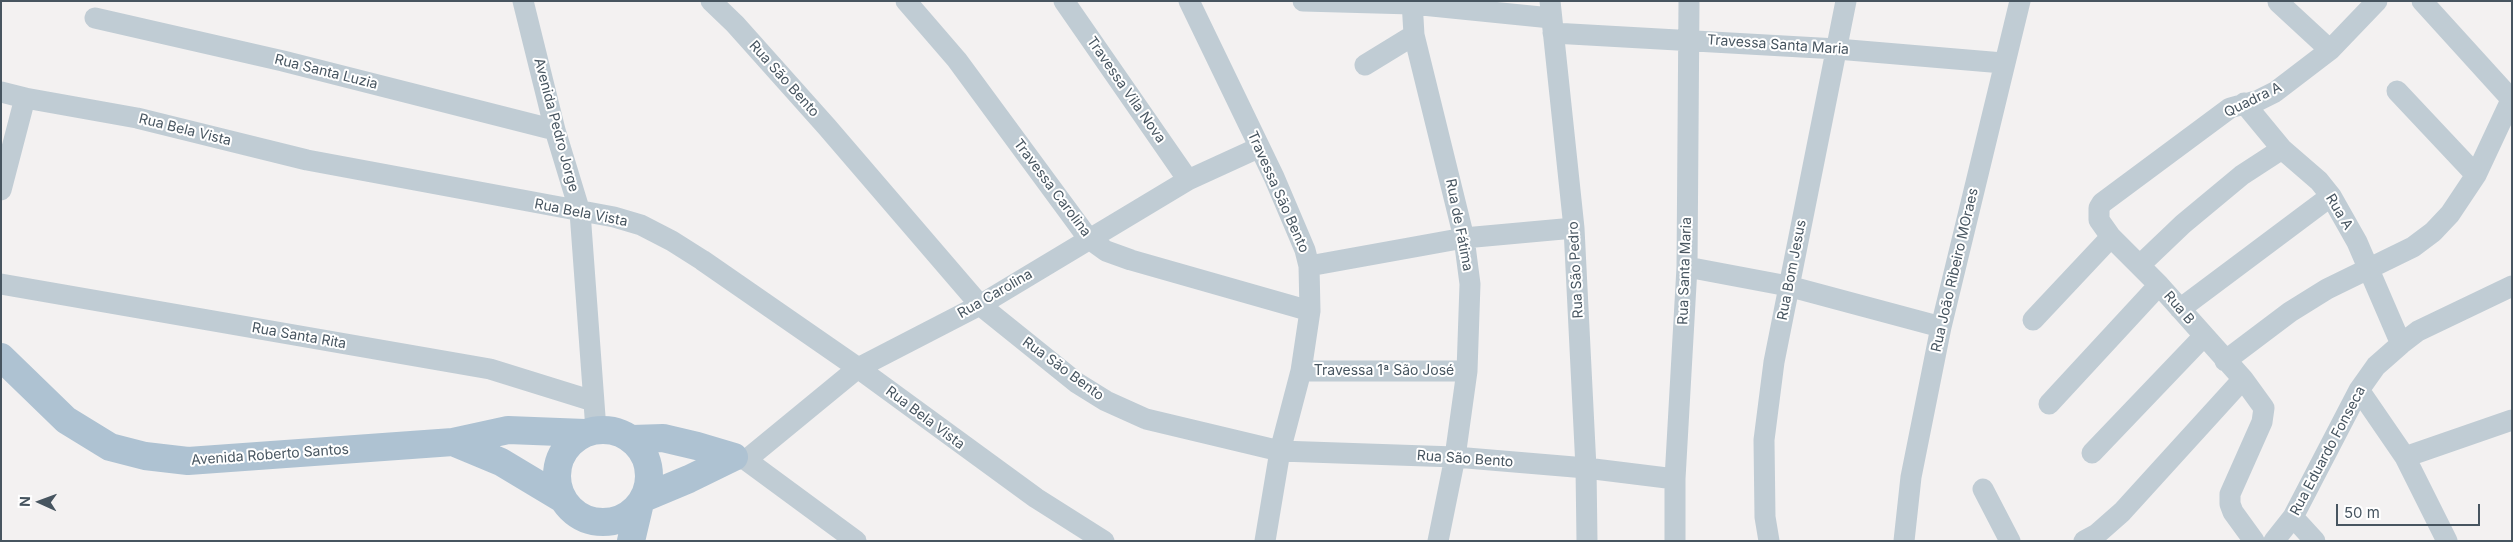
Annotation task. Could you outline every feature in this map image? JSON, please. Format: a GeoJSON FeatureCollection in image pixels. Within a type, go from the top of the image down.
{"type":"FeatureCollection","features":[{"type":"Feature","properties":{"kind":"main road","name":"Avenida Roberto Santos"},"geometry":{"type":"LineString","coordinates":[[1,357],[66,420],[110,447],[145,456],[188,461],[453,442],[508,430],[590,432]]}},
{"type":"Feature","properties":{"kind":"main road"},"geometry":{"type":"LineString","coordinates":[[585,541],[556,479],[559,460],[569,444],[590,432],[621,432],[632,439],[645,455],[650,476],[632,541]]}},
{"type":"Feature","properties":{"kind":"main road"},"geometry":{"type":"LineString","coordinates":[[632,439],[663,438],[740,459]]}},
{"type":"Feature","properties":{"kind":"main road","name":"Avenida Roberto Santos"},"geometry":{"type":"LineString","coordinates":[[453,442],[501,462],[568,506]]}},
{"type":"Feature","properties":{"kind":"main road"},"geometry":{"type":"LineString","coordinates":[[568,506],[597,524],[620,521],[643,502],[740,459]]}},
{"type":"Feature","properties":{"kind":"street","name":"Avenida Pedro Jorge"},"geometry":{"type":"LineString","coordinates":[[523,1],[555,130],[580,212],[593,401],[590,432]]}},
{"type":"Feature","properties":{"kind":"street","name":"Rua São Bento"},"geometry":{"type":"LineString","coordinates":[[711,1],[735,24],[814,113],[980,305],[1076,383],[1106,401],[1146,419],[1280,451],[1455,457],[1586,468],[1675,479]]}},
{"type":"Feature","properties":{"kind":"street","name":"Travessa Carolina"},"geometry":{"type":"LineString","coordinates":[[906,1],[957,60],[1088,238],[1106,251],[1131,260],[1310,311]]}},
{"type":"Feature","properties":{"kind":"street","name":"Travessa Vila Nova"},"geometry":{"type":"LineString","coordinates":[[1064,1],[1188,180]]}},
{"type":"Feature","properties":{"kind":"street","name":"Travessa São Bento"},"geometry":{"type":"LineString","coordinates":[[1189,1],[1221,65],[1258,148],[1274,177],[1305,250],[1309,266],[1310,311],[1301,371],[1280,451],[1265,541]]}},
{"type":"Feature","properties":{"kind":"street","name":"Travessa Santa Maria"},"geometry":{"type":"LineString","coordinates":[[1303,1],[1412,3],[1551,17],[1689,40],[1837,49],[2003,64]]}},
{"type":"Feature","properties":{"kind":"street","name":"Rua Santa Maria"},"geometry":{"type":"LineString","coordinates":[[1675,541],[1675,479],[1687,267],[1689,1]]}},
{"type":"Feature","properties":{"kind":"street","name":"Rua Bom Jesus"},"geometry":{"type":"LineString","coordinates":[[1769,541],[1765,517],[1764,440],[1774,362],[1846,1]]}},
{"type":"Feature","properties":{"kind":"street","name":"Rua João Ribeiro MOraes"},"geometry":{"type":"LineString","coordinates":[[1904,541],[1911,477],[1941,327],[2003,64],[2020,1]]}},
{"type":"Feature","properties":{"kind":"street"},"geometry":{"type":"LineString","coordinates":[[2224,361],[2290,312],[2328,289],[2412,247],[2433,232],[2450,214],[2476,175],[2511,99],[2422,1]]}},
{"type":"Feature","properties":{"kind":"street"},"geometry":{"type":"LineString","coordinates":[[2278,2],[2330,50]]}},
{"type":"Feature","properties":{"kind":"street","name":"Quadra A"},"geometry":{"type":"LineString","coordinates":[[2099,208],[2102,203],[2230,108],[2259,100],[2275,92],[2330,50],[2375,2]]}},
{"type":"Feature","properties":{"kind":"street","name":"Rua de Fátima"},"geometry":{"type":"LineString","coordinates":[[1412,3],[1414,35],[1464,238],[1470,284],[1467,371],[1455,457],[1438,541]]}},
{"type":"Feature","properties":{"kind":"street","name":"Rua São Pedro"},"geometry":{"type":"LineString","coordinates":[[1551,17],[1574,228],[1586,468],[1587,541]]}},
{"type":"Feature","properties":{"kind":"street","name":"Rua Santa Luzia"},"geometry":{"type":"LineString","coordinates":[[95,18],[283,61],[555,130]]}},
{"type":"Feature","properties":{"kind":"street"},"geometry":{"type":"LineString","coordinates":[[1365,65],[1414,35]]}},
{"type":"Feature","properties":{"kind":"street"},"geometry":{"type":"LineString","coordinates":[[2397,91],[2476,175]]}},
{"type":"Feature","properties":{"kind":"street","name":"Rua Bela Vista"},"geometry":{"type":"LineString","coordinates":[[1,92],[136,118],[307,160],[614,217],[641,226],[672,241],[858,368],[1029,493],[1104,541]]}},
{"type":"Feature","properties":{"kind":"street"},"geometry":{"type":"LineString","coordinates":[[1,190],[25,98]]}},
{"type":"Feature","properties":{"kind":"street","name":"Rua A"},"geometry":{"type":"LineString","coordinates":[[2244,103],[2282,149],[2319,181],[2331,196],[2354,236],[2401,344]]}},
{"type":"Feature","properties":{"kind":"street","name":"Rua Carolina"},"geometry":{"type":"LineString","coordinates":[[740,459],[858,368],[980,305],[1088,238],[1188,180],[1258,148]]}},
{"type":"Feature","properties":{"kind":"street"},"geometry":{"type":"LineString","coordinates":[[2140,265],[2183,224],[2235,181],[2282,149]]}},
{"type":"Feature","properties":{"kind":"street"},"geometry":{"type":"LineString","coordinates":[[2180,309],[2331,196]]}},
{"type":"Feature","properties":{"kind":"street","name":"Rua B"},"geometry":{"type":"LineString","coordinates":[[2099,208],[2099,220],[2111,237],[2140,265],[2224,361],[2243,379],[2264,408],[2262,422],[2230,494],[2230,504],[2233,512],[2254,541]]}},
{"type":"Feature","properties":{"kind":"street"},"geometry":{"type":"LineString","coordinates":[[1309,266],[1464,238],[1574,228]]}},
{"type":"Feature","properties":{"kind":"street"},"geometry":{"type":"LineString","coordinates":[[2033,320],[2111,237]]}},
{"type":"Feature","properties":{"kind":"street"},"geometry":{"type":"LineString","coordinates":[[1687,267],[1788,286],[1941,327]]}},
{"type":"Feature","properties":{"kind":"street","name":"Rua Santa Rita"},"geometry":{"type":"LineString","coordinates":[[1,284],[490,369],[593,401]]}},
{"type":"Feature","properties":{"kind":"street"},"geometry":{"type":"LineString","coordinates":[[2049,404],[2158,285]]}},
{"type":"Feature","properties":{"kind":"street","name":"Rua Eduardo Fonseca"},"geometry":{"type":"LineString","coordinates":[[2274,541],[2294,517],[2359,390],[2376,366],[2418,332],[2512,286]]}},
{"type":"Feature","properties":{"kind":"street"},"geometry":{"type":"LineString","coordinates":[[2092,453],[2203,337]]}},
{"type":"Feature","properties":{"kind":"street","name":"Travessa 1ª São José"},"geometry":{"type":"LineString","coordinates":[[1301,371],[1467,371]]}},
{"type":"Feature","properties":{"kind":"street"},"geometry":{"type":"LineString","coordinates":[[2084,541],[2097,534],[2122,512],[2243,379]]}},
{"type":"Feature","properties":{"kind":"street"},"geometry":{"type":"LineString","coordinates":[[2359,390],[2405,458],[2447,541]]}},
{"type":"Feature","properties":{"kind":"street"},"geometry":{"type":"LineString","coordinates":[[2405,458],[2512,420]]}},
{"type":"Feature","properties":{"kind":"street"},"geometry":{"type":"LineString","coordinates":[[740,459],[856,541]]}},
{"type":"Feature","properties":{"kind":"street"},"geometry":{"type":"LineString","coordinates":[[1983,489],[2010,541]]}},
{"type":"Feature","properties":{"kind":"street"},"geometry":{"type":"LineString","coordinates":[[2294,517],[2315,541]]}}]}
